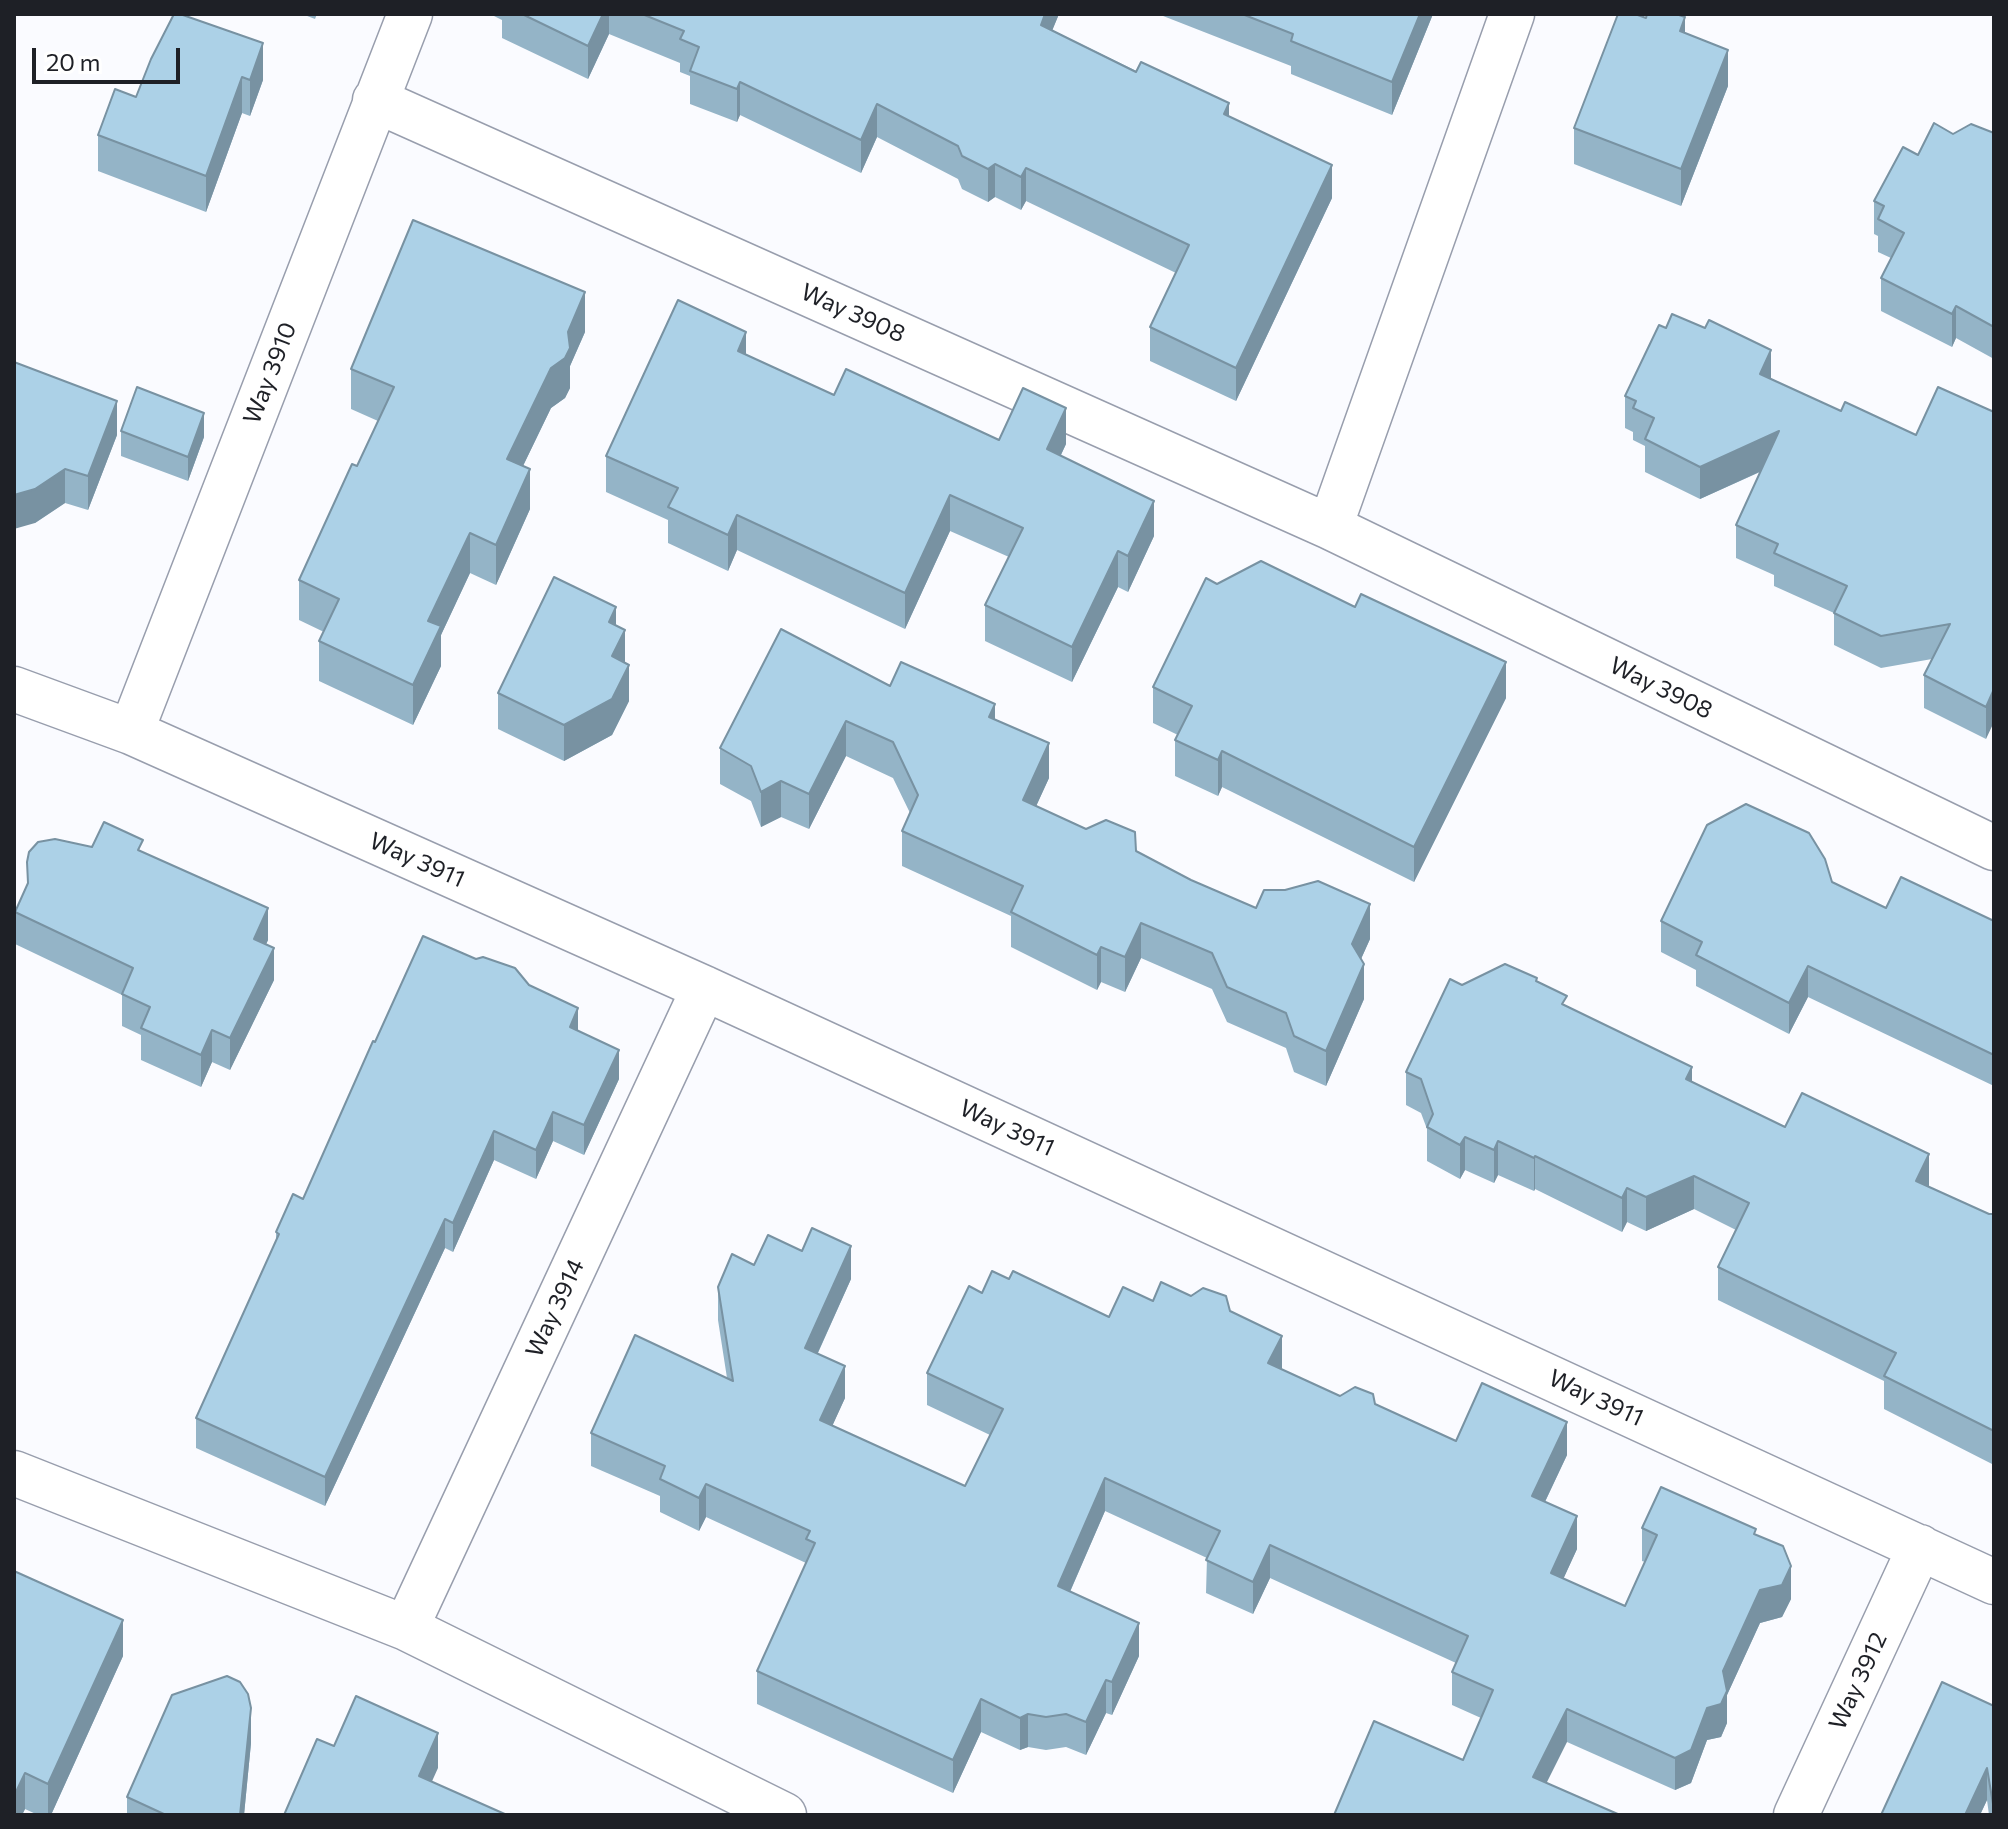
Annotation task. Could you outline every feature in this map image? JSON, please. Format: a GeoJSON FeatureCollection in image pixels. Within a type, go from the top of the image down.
{"type":"FeatureCollection","features":[{"type":"Feature","properties":{"kind":"street","name":"Way 3910"},"geometry":{"type":"LineString","coordinates":[[131,732],[410,14]]}},
{"type":"Feature","properties":{"kind":"street"},"geometry":{"type":"LineString","coordinates":[[1330,527],[1512,14]]}},
{"type":"Feature","properties":{"kind":"street","name":"Way 3908"},"geometry":{"type":"LineString","coordinates":[[375,100],[1330,527],[1994,848]]}},
{"type":"Feature","properties":{"kind":"street","name":"Way 3911"},"geometry":{"type":"LineString","coordinates":[[14,689],[131,732],[704,988],[1994,1582]]}},
{"type":"Feature","properties":{"kind":"street","name":"Way 3914"},"geometry":{"type":"LineString","coordinates":[[406,1628],[704,988]]}},
{"type":"Feature","properties":{"kind":"street"},"geometry":{"type":"LineString","coordinates":[[14,1473],[406,1628],[784,1815]]}},
{"type":"Feature","properties":{"kind":"street","name":"Way 3912"},"geometry":{"type":"LineString","coordinates":[[1796,1815],[1920,1547]]}},
{"type":"Feature","properties":{"kind":"building"},"geometry":{"type":"Polygon","coordinates":[[[174,14],[263,43],[250,80],[242,77],[206,176],[98,135],[115,89],[136,97],[174,14]]]}},
{"type":"Feature","properties":{"kind":"building"},"geometry":{"type":"Polygon","coordinates":[[[522,14],[603,14],[588,46],[522,14]]]}},
{"type":"Feature","properties":{"kind":"building"},"geometry":{"type":"Polygon","coordinates":[[[642,14],[1045,14],[1041,25],[1136,72],[1141,62],[1229,103],[1224,114],[1332,165],[1236,368],[1150,327],[1189,245],[1026,168],[1021,177],[995,164],[988,169],[962,156],[958,146],[877,104],[861,140],[740,82],[737,89],[690,71],[699,47],[680,39],[684,31],[642,14]]]}},
{"type":"Feature","properties":{"kind":"building"},"geometry":{"type":"Polygon","coordinates":[[[1242,14],[1420,14],[1392,82],[1291,41],[1293,34],[1242,14]]]}},
{"type":"Feature","properties":{"kind":"building"},"geometry":{"type":"Polygon","coordinates":[[[1618,14],[1635,14],[1646,18],[1647,14],[1676,14],[1685,17],[1680,31],[1728,50],[1681,169],[1574,128],[1618,14]]]}},
{"type":"Feature","properties":{"kind":"building"},"geometry":{"type":"Polygon","coordinates":[[[1934,123],[1953,134],[1971,124],[1994,133],[1994,327],[1956,306],[1952,314],[1881,278],[1904,233],[1878,219],[1884,206],[1874,201],[1903,147],[1918,155],[1934,123]]]}},
{"type":"Feature","properties":{"kind":"building"},"geometry":{"type":"Polygon","coordinates":[[[413,220],[585,292],[568,332],[570,348],[565,358],[551,368],[507,459],[530,469],[496,545],[470,533],[428,621],[441,626],[413,685],[319,641],[339,599],[299,580],[352,464],[357,466],[394,387],[351,369],[413,220]]]}},
{"type":"Feature","properties":{"kind":"building"},"geometry":{"type":"Polygon","coordinates":[[[678,300],[746,332],[738,351],[834,395],[846,369],[999,440],[1023,388],[1066,408],[1047,449],[1154,501],[1128,556],[1118,551],[1072,647],[985,605],[1023,528],[950,495],[905,593],[737,515],[728,535],[668,507],[678,488],[606,456],[678,300]]]}},
{"type":"Feature","properties":{"kind":"building"},"geometry":{"type":"Polygon","coordinates":[[[1672,314],[1705,328],[1709,320],[1771,350],[1760,374],[1841,411],[1845,402],[1916,435],[1938,387],[1994,412],[1994,689],[1986,707],[1924,675],[1950,624],[1881,636],[1834,613],[1847,586],[1774,553],[1778,544],[1736,525],[1779,431],[1700,467],[1645,439],[1654,418],[1633,408],[1636,401],[1625,396],[1659,325],[1666,328],[1672,314]]]}},
{"type":"Feature","properties":{"kind":"building"},"geometry":{"type":"Polygon","coordinates":[[[14,362],[117,401],[88,476],[65,469],[35,489],[14,495],[14,362]]]}},
{"type":"Feature","properties":{"kind":"building"},"geometry":{"type":"Polygon","coordinates":[[[137,387],[204,413],[188,457],[121,431],[137,387]]]}},
{"type":"Feature","properties":{"kind":"building"},"geometry":{"type":"Polygon","coordinates":[[[1261,561],[1355,607],[1361,594],[1506,662],[1414,847],[1222,751],[1218,760],[1175,740],[1192,706],[1153,687],[1206,578],[1217,584],[1261,561]]]}},
{"type":"Feature","properties":{"kind":"building"},"geometry":{"type":"Polygon","coordinates":[[[554,577],[616,607],[609,622],[625,630],[612,656],[629,665],[612,699],[564,725],[498,693],[554,577]]]}},
{"type":"Feature","properties":{"kind":"building"},"geometry":{"type":"Polygon","coordinates":[[[781,629],[890,686],[901,662],[995,704],[989,717],[1049,743],[1023,800],[1086,829],[1106,820],[1135,832],[1136,851],[1191,880],[1256,908],[1264,890],[1285,890],[1318,881],[1370,904],[1352,944],[1364,964],[1326,1051],[1294,1036],[1286,1013],[1227,987],[1212,953],[1141,923],[1125,957],[1101,947],[1097,955],[1011,912],[1023,886],[902,831],[918,795],[893,742],[846,721],[809,794],[781,781],[761,792],[751,766],[720,748],[781,629]]]}},
{"type":"Feature","properties":{"kind":"building"},"geometry":{"type":"Polygon","coordinates":[[[1746,804],[1809,833],[1825,859],[1832,882],[1886,908],[1901,877],[1994,921],[1994,1055],[1808,966],[1789,1003],[1696,955],[1702,942],[1661,921],[1707,825],[1746,804]]]}},
{"type":"Feature","properties":{"kind":"building"},"geometry":{"type":"Polygon","coordinates":[[[104,822],[143,840],[138,850],[268,908],[254,939],[274,948],[230,1038],[212,1030],[201,1055],[141,1028],[150,1007],[122,994],[133,968],[15,912],[28,883],[29,852],[38,842],[55,839],[92,847],[104,822]]]}},
{"type":"Feature","properties":{"kind":"building"},"geometry":{"type":"Polygon","coordinates":[[[423,936],[476,959],[483,957],[515,968],[529,985],[578,1008],[570,1027],[619,1050],[584,1125],[553,1112],[536,1150],[494,1131],[453,1223],[445,1219],[325,1477],[196,1418],[279,1234],[276,1232],[293,1194],[303,1199],[423,936]]]}},
{"type":"Feature","properties":{"kind":"building"},"geometry":{"type":"Polygon","coordinates":[[[1505,964],[1567,996],[1562,1004],[1692,1067],[1686,1079],[1785,1127],[1802,1093],[1929,1154],[1916,1181],[1994,1214],[1994,1431],[1884,1376],[1896,1353],[1718,1267],[1749,1203],[1694,1176],[1646,1197],[1627,1188],[1622,1198],[1498,1141],[1494,1150],[1465,1137],[1460,1145],[1427,1127],[1433,1114],[1421,1079],[1406,1072],[1450,979],[1462,985],[1505,964]]]}},
{"type":"Feature","properties":{"kind":"building"},"geometry":{"type":"Polygon","coordinates":[[[812,1228],[851,1246],[805,1348],[845,1366],[820,1420],[965,1486],[1003,1409],[927,1373],[969,1286],[982,1293],[992,1271],[1009,1279],[1013,1271],[1109,1317],[1123,1287],[1153,1301],[1161,1282],[1191,1296],[1203,1288],[1226,1296],[1230,1311],[1282,1336],[1268,1363],[1340,1396],[1355,1387],[1373,1394],[1375,1404],[1456,1441],[1482,1383],[1567,1422],[1532,1496],[1577,1516],[1551,1573],[1625,1606],[1657,1535],[1642,1528],[1661,1487],[1756,1529],[1754,1534],[1783,1546],[1791,1566],[1782,1585],[1760,1590],[1723,1671],[1727,1691],[1721,1704],[1707,1708],[1691,1750],[1675,1758],[1567,1709],[1533,1777],[1620,1815],[1334,1815],[1374,1721],[1463,1760],[1493,1690],[1452,1672],[1468,1636],[1270,1545],[1253,1582],[1206,1560],[1220,1531],[1105,1478],[1058,1586],[1139,1623],[1112,1682],[1106,1680],[1086,1722],[1066,1714],[1046,1717],[1028,1714],[1020,1718],[981,1699],[953,1760],[757,1671],[815,1543],[806,1539],[810,1531],[706,1484],[699,1498],[660,1479],[665,1466],[591,1433],[635,1335],[733,1381],[718,1287],[732,1254],[754,1265],[768,1235],[802,1251],[812,1228]]]}},
{"type":"Feature","properties":{"kind":"building"},"geometry":{"type":"Polygon","coordinates":[[[14,1571],[123,1620],[48,1784],[25,1773],[14,1796],[14,1571]]]}},
{"type":"Feature","properties":{"kind":"building"},"geometry":{"type":"Polygon","coordinates":[[[227,1676],[240,1682],[248,1694],[251,1708],[240,1815],[166,1815],[127,1797],[172,1695],[227,1676]]]}},
{"type":"Feature","properties":{"kind":"building"},"geometry":{"type":"Polygon","coordinates":[[[1942,1682],[1994,1706],[1994,1810],[1987,1768],[1965,1815],[1881,1815],[1942,1682]]]}},
{"type":"Feature","properties":{"kind":"building"},"geometry":{"type":"Polygon","coordinates":[[[356,1696],[438,1733],[419,1776],[507,1815],[284,1815],[317,1739],[334,1746],[356,1696]]]}}]}
